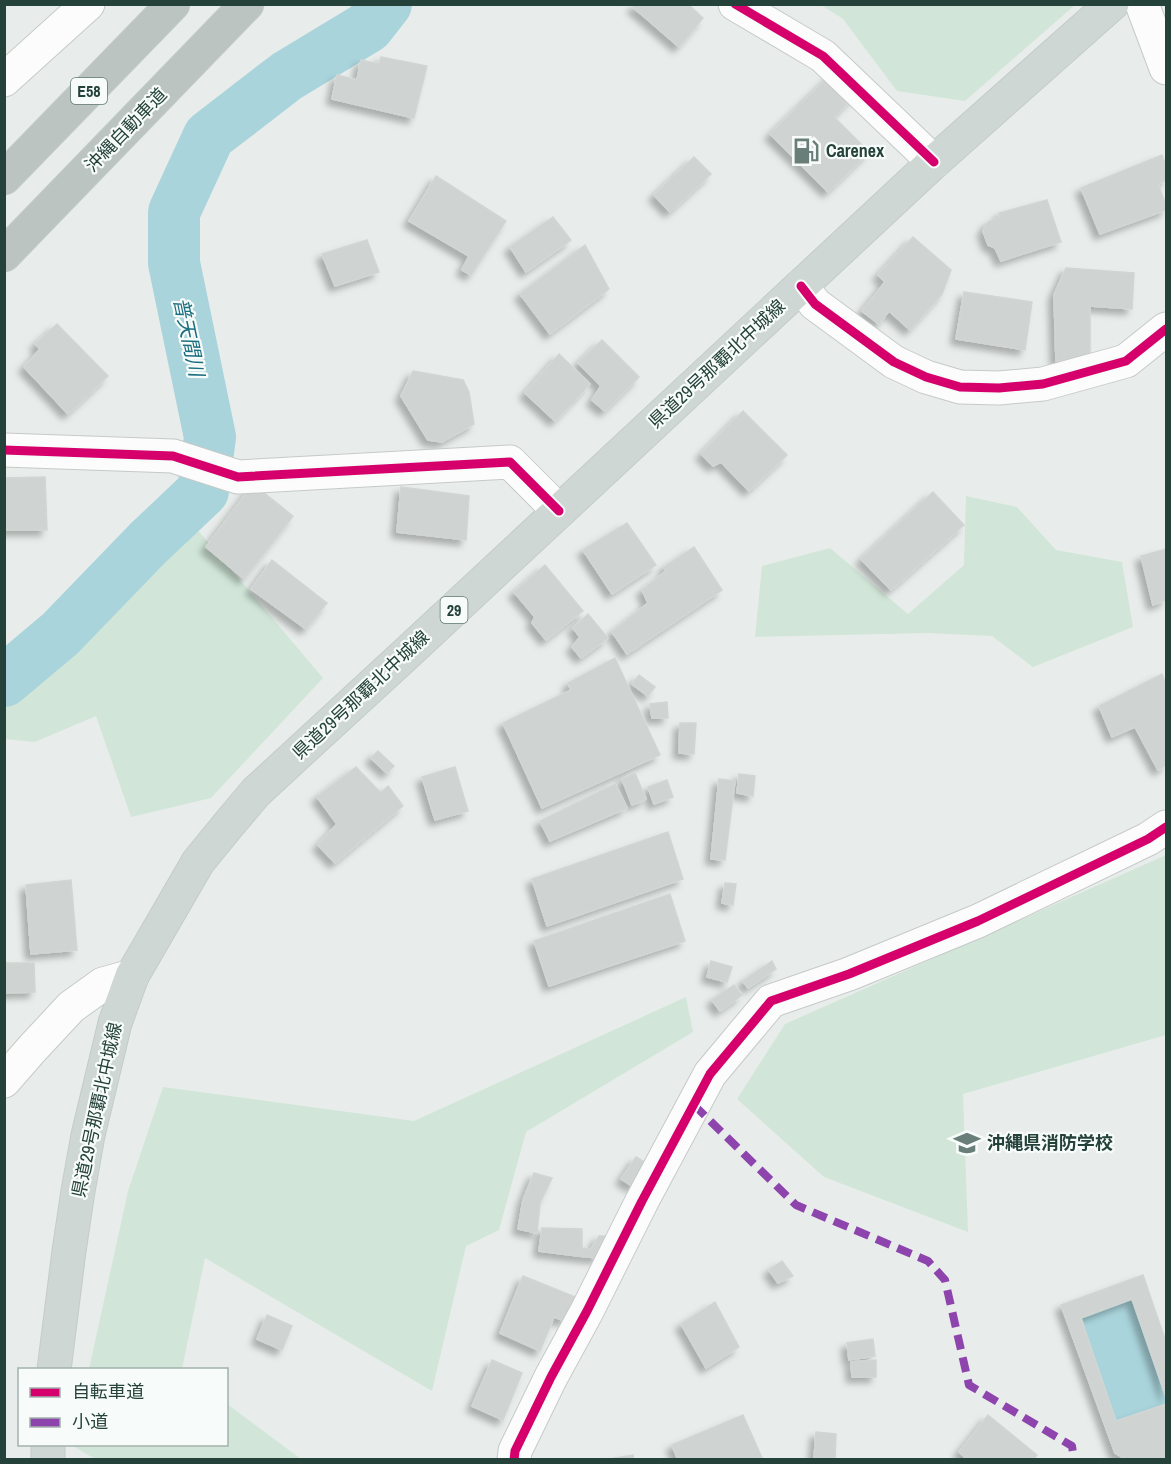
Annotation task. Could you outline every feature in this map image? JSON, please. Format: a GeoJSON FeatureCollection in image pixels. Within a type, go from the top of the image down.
{"type":"FeatureCollection","features":[{"type":"Feature","properties":{"kind":"highway","name":"E58"},"geometry":{"type":"LineString","coordinates":[[4,178],[173,4]]}},
{"type":"Feature","properties":{"kind":"highway","name":"沖縄自動車道"},"geometry":{"type":"LineString","coordinates":[[4,255],[247,4]]}},
{"type":"Feature","properties":{"kind":"main road","name":"県道29号那覇北中城線"},"geometry":{"type":"LineString","coordinates":[[54,1368],[69,1251],[88,1135],[115,1023],[132,976],[198,862],[256,792],[934,162],[1112,4]]}},
{"type":"Feature","properties":{"kind":"street"},"geometry":{"type":"LineString","coordinates":[[4,80],[88,4]]}},
{"type":"Feature","properties":{"kind":"street"},"geometry":{"type":"LineString","coordinates":[[735,4],[823,56],[934,162]]}},
{"type":"Feature","properties":{"kind":"street"},"geometry":{"type":"LineString","coordinates":[[1142,4],[1167,68]]}},
{"type":"Feature","properties":{"kind":"street"},"geometry":{"type":"LineString","coordinates":[[801,286],[815,304],[894,362],[926,377],[960,387],[999,388],[1042,384],[1126,361],[1167,329]]}},
{"type":"Feature","properties":{"kind":"street"},"geometry":{"type":"LineString","coordinates":[[4,450],[173,456],[238,477],[510,462],[559,511]]}},
{"type":"Feature","properties":{"kind":"street"},"geometry":{"type":"LineString","coordinates":[[514,1460],[514,1452],[551,1377],[710,1074],[771,1001],[849,974],[978,921],[1167,828]]}},
{"type":"Feature","properties":{"kind":"street"},"geometry":{"type":"LineString","coordinates":[[4,1081],[71,1006],[104,984],[132,976]]}},
{"type":"Feature","properties":{"kind":"green space"},"geometry":{"type":"Polygon","coordinates":[[[821,5],[1075,5],[965,101],[897,91],[843,19],[821,5]]]}},
{"type":"Feature","properties":{"kind":"green space"},"geometry":{"type":"Polygon","coordinates":[[[966,496],[1017,507],[1056,550],[1122,562],[1133,627],[1033,667],[992,636],[928,633],[755,637],[762,566],[830,548],[908,614],[964,565],[966,496]]]}},
{"type":"Feature","properties":{"kind":"green space"},"geometry":{"type":"Polygon","coordinates":[[[190,521],[323,678],[211,798],[131,817],[96,716],[35,742],[5,739],[4,690],[61,651],[126,571],[190,521]]]}},
{"type":"Feature","properties":{"kind":"green space"},"geometry":{"type":"Polygon","coordinates":[[[1166,855],[1166,1035],[963,1094],[968,1232],[824,1177],[737,1099],[785,1024],[1166,855]]]}},
{"type":"Feature","properties":{"kind":"green space"},"geometry":{"type":"Polygon","coordinates":[[[686,997],[693,1032],[526,1132],[499,1230],[466,1246],[432,1391],[205,1258],[182,1368],[89,1368],[128,1191],[163,1087],[414,1121],[686,997]]]}},
{"type":"Feature","properties":{"kind":"green space"},"geometry":{"type":"Polygon","coordinates":[[[228,1405],[301,1459],[95,1459],[73,1446],[228,1446],[228,1405]]]}},
{"type":"Feature","properties":{"kind":"water"},"geometry":{"type":"Polygon","coordinates":[[[1132,1299],[1166,1397],[1166,1404],[1116,1421],[1081,1318],[1132,1299]]]}},
{"type":"Feature","properties":{"kind":"building"},"geometry":{"type":"Polygon","coordinates":[[[635,4],[688,4],[703,18],[679,47],[633,7],[635,4]]]}},
{"type":"Feature","properties":{"kind":"building"},"geometry":{"type":"Polygon","coordinates":[[[381,57],[427,66],[414,118],[332,99],[337,75],[357,80],[361,60],[379,64],[381,57]]]}},
{"type":"Feature","properties":{"kind":"building"},"geometry":{"type":"Polygon","coordinates":[[[833,73],[856,94],[834,117],[869,152],[828,192],[770,134],[833,73]]]}},
{"type":"Feature","properties":{"kind":"building"},"geometry":{"type":"Polygon","coordinates":[[[1162,155],[1166,166],[1166,180],[1158,184],[1166,210],[1100,234],[1081,188],[1162,155]]]}},
{"type":"Feature","properties":{"kind":"building"},"geometry":{"type":"Polygon","coordinates":[[[694,157],[711,174],[670,212],[654,195],[694,157]]]}},
{"type":"Feature","properties":{"kind":"building"},"geometry":{"type":"Polygon","coordinates":[[[436,176],[506,221],[471,275],[462,270],[469,256],[409,221],[436,176]]]}},
{"type":"Feature","properties":{"kind":"building"},"geometry":{"type":"Polygon","coordinates":[[[1047,200],[1061,242],[1001,261],[995,248],[988,245],[983,231],[988,222],[1000,217],[999,213],[1047,200]]]}},
{"type":"Feature","properties":{"kind":"building"},"geometry":{"type":"Polygon","coordinates":[[[553,217],[571,240],[526,272],[510,247],[553,217]]]}},
{"type":"Feature","properties":{"kind":"building"},"geometry":{"type":"Polygon","coordinates":[[[913,237],[951,270],[942,294],[910,330],[889,311],[879,324],[862,311],[885,282],[878,275],[913,237]]]}},
{"type":"Feature","properties":{"kind":"building"},"geometry":{"type":"Polygon","coordinates":[[[367,240],[379,272],[335,286],[322,254],[367,240]]]}},
{"type":"Feature","properties":{"kind":"building"},"geometry":{"type":"Polygon","coordinates":[[[585,245],[609,289],[550,334],[520,294],[585,245]]]}},
{"type":"Feature","properties":{"kind":"building"},"geometry":{"type":"Polygon","coordinates":[[[1066,268],[1134,273],[1132,309],[1090,306],[1090,358],[1056,361],[1054,295],[1066,268]]]}},
{"type":"Feature","properties":{"kind":"building"},"geometry":{"type":"Polygon","coordinates":[[[964,292],[1032,302],[1025,350],[956,339],[964,292]]]}},
{"type":"Feature","properties":{"kind":"building"},"geometry":{"type":"Polygon","coordinates":[[[57,324],[108,376],[68,414],[24,367],[40,349],[35,344],[57,324]]]}},
{"type":"Feature","properties":{"kind":"building"},"geometry":{"type":"Polygon","coordinates":[[[602,340],[639,377],[605,411],[592,400],[601,386],[578,363],[602,340]]]}},
{"type":"Feature","properties":{"kind":"building"},"geometry":{"type":"Polygon","coordinates":[[[559,354],[590,384],[555,421],[525,393],[559,354]]]}},
{"type":"Feature","properties":{"kind":"building"},"geometry":{"type":"Polygon","coordinates":[[[413,371],[463,380],[469,392],[474,424],[442,442],[428,440],[401,396],[413,371]]]}},
{"type":"Feature","properties":{"kind":"building"},"geometry":{"type":"Polygon","coordinates":[[[743,411],[787,455],[749,491],[721,462],[713,466],[701,454],[743,411]]]}},
{"type":"Feature","properties":{"kind":"building"},"geometry":{"type":"Polygon","coordinates":[[[45,477],[47,530],[4,530],[4,478],[45,477]]]}},
{"type":"Feature","properties":{"kind":"building"},"geometry":{"type":"Polygon","coordinates":[[[253,484],[293,516],[244,579],[206,547],[253,484]]]}},
{"type":"Feature","properties":{"kind":"building"},"geometry":{"type":"Polygon","coordinates":[[[401,487],[469,496],[466,540],[397,532],[401,487]]]}},
{"type":"Feature","properties":{"kind":"building"},"geometry":{"type":"Polygon","coordinates":[[[933,492],[964,525],[891,590],[861,559],[933,492]]]}},
{"type":"Feature","properties":{"kind":"building"},"geometry":{"type":"Polygon","coordinates":[[[627,523],[656,565],[612,594],[583,550],[627,523]]]}},
{"type":"Feature","properties":{"kind":"building"},"geometry":{"type":"Polygon","coordinates":[[[694,547],[722,590],[627,654],[612,632],[648,603],[642,590],[666,571],[664,567],[694,547]]]}},
{"type":"Feature","properties":{"kind":"building"},"geometry":{"type":"Polygon","coordinates":[[[1166,549],[1166,600],[1153,605],[1141,556],[1166,549]]]}},
{"type":"Feature","properties":{"kind":"building"},"geometry":{"type":"Polygon","coordinates":[[[272,560],[327,603],[306,629],[251,589],[272,560]]]}},
{"type":"Feature","properties":{"kind":"building"},"geometry":{"type":"Polygon","coordinates":[[[545,565],[583,611],[546,640],[532,623],[535,617],[514,592],[545,565]]]}},
{"type":"Feature","properties":{"kind":"building"},"geometry":{"type":"Polygon","coordinates":[[[588,614],[608,638],[581,658],[572,647],[580,637],[573,628],[588,614]]]}},
{"type":"Feature","properties":{"kind":"building"},"geometry":{"type":"Polygon","coordinates":[[[615,658],[660,755],[542,808],[503,723],[571,690],[568,683],[615,658]]]}},
{"type":"Feature","properties":{"kind":"building"},"geometry":{"type":"Polygon","coordinates":[[[1162,674],[1166,684],[1166,765],[1158,770],[1135,727],[1112,737],[1099,706],[1162,674]]]}},
{"type":"Feature","properties":{"kind":"building"},"geometry":{"type":"Polygon","coordinates":[[[639,675],[655,687],[648,696],[632,684],[639,675]]]}},
{"type":"Feature","properties":{"kind":"building"},"geometry":{"type":"Polygon","coordinates":[[[667,702],[668,718],[652,718],[650,704],[667,702]]]}},
{"type":"Feature","properties":{"kind":"building"},"geometry":{"type":"Polygon","coordinates":[[[680,723],[696,723],[694,754],[679,753],[680,723]]]}},
{"type":"Feature","properties":{"kind":"building"},"geometry":{"type":"Polygon","coordinates":[[[378,751],[394,766],[387,773],[371,758],[378,751]]]}},
{"type":"Feature","properties":{"kind":"building"},"geometry":{"type":"Polygon","coordinates":[[[356,767],[381,793],[388,786],[403,806],[335,863],[318,845],[337,824],[317,797],[356,767]]]}},
{"type":"Feature","properties":{"kind":"building"},"geometry":{"type":"Polygon","coordinates":[[[455,767],[468,811],[435,820],[422,777],[455,767]]]}},
{"type":"Feature","properties":{"kind":"building"},"geometry":{"type":"Polygon","coordinates":[[[635,773],[646,799],[632,805],[622,779],[635,773]]]}},
{"type":"Feature","properties":{"kind":"building"},"geometry":{"type":"Polygon","coordinates":[[[739,774],[755,776],[753,796],[737,793],[739,774]]]}},
{"type":"Feature","properties":{"kind":"building"},"geometry":{"type":"Polygon","coordinates":[[[719,779],[735,781],[725,860],[711,859],[719,779]]]}},
{"type":"Feature","properties":{"kind":"building"},"geometry":{"type":"Polygon","coordinates":[[[667,780],[673,797],[654,804],[648,787],[667,780]]]}},
{"type":"Feature","properties":{"kind":"building"},"geometry":{"type":"Polygon","coordinates":[[[615,784],[627,808],[550,841],[540,821],[615,784]]]}},
{"type":"Feature","properties":{"kind":"building"},"geometry":{"type":"Polygon","coordinates":[[[668,832],[683,879],[547,926],[532,879],[668,832]]]}},
{"type":"Feature","properties":{"kind":"building"},"geometry":{"type":"Polygon","coordinates":[[[71,880],[77,950],[31,954],[26,885],[71,880]]]}},
{"type":"Feature","properties":{"kind":"building"},"geometry":{"type":"Polygon","coordinates":[[[725,883],[736,884],[733,905],[722,903],[725,883]]]}},
{"type":"Feature","properties":{"kind":"building"},"geometry":{"type":"Polygon","coordinates":[[[670,894],[685,941],[549,986],[534,941],[670,894]]]}},
{"type":"Feature","properties":{"kind":"building"},"geometry":{"type":"Polygon","coordinates":[[[711,961],[732,967],[727,982],[707,977],[711,961]]]}},
{"type":"Feature","properties":{"kind":"building"},"geometry":{"type":"Polygon","coordinates":[[[772,961],[776,969],[748,988],[743,981],[772,961]]]}},
{"type":"Feature","properties":{"kind":"building"},"geometry":{"type":"Polygon","coordinates":[[[4,963],[34,963],[35,992],[4,993],[4,963]]]}},
{"type":"Feature","properties":{"kind":"building"},"geometry":{"type":"Polygon","coordinates":[[[734,985],[742,995],[720,1011],[712,1000],[734,985]]]}},
{"type":"Feature","properties":{"kind":"building"},"geometry":{"type":"Polygon","coordinates":[[[636,1157],[649,1165],[634,1187],[621,1179],[636,1157]]]}},
{"type":"Feature","properties":{"kind":"building"},"geometry":{"type":"Polygon","coordinates":[[[534,1173],[552,1178],[540,1203],[537,1233],[518,1229],[523,1200],[534,1173]]]}},
{"type":"Feature","properties":{"kind":"building"},"geometry":{"type":"Polygon","coordinates":[[[542,1228],[582,1229],[582,1248],[591,1249],[599,1236],[606,1236],[598,1258],[578,1256],[539,1251],[542,1228]]]}},
{"type":"Feature","properties":{"kind":"building"},"geometry":{"type":"Polygon","coordinates":[[[782,1261],[793,1276],[778,1283],[769,1270],[782,1261]]]}},
{"type":"Feature","properties":{"kind":"building"},"geometry":{"type":"Polygon","coordinates":[[[1143,1275],[1166,1342],[1166,1397],[1132,1299],[1081,1318],[1116,1421],[1166,1404],[1166,1460],[1127,1460],[1115,1453],[1061,1305],[1143,1275]]]}},
{"type":"Feature","properties":{"kind":"building"},"geometry":{"type":"Polygon","coordinates":[[[523,1276],[575,1297],[565,1321],[554,1317],[540,1351],[500,1333],[523,1276]]]}},
{"type":"Feature","properties":{"kind":"building"},"geometry":{"type":"Polygon","coordinates":[[[715,1302],[739,1347],[706,1368],[681,1324],[715,1302]]]}},
{"type":"Feature","properties":{"kind":"building"},"geometry":{"type":"Polygon","coordinates":[[[267,1315],[292,1326],[282,1350],[257,1339],[267,1315]]]}},
{"type":"Feature","properties":{"kind":"building"},"geometry":{"type":"Polygon","coordinates":[[[873,1339],[875,1356],[849,1360],[847,1343],[873,1339]]]}},
{"type":"Feature","properties":{"kind":"building"},"geometry":{"type":"Polygon","coordinates":[[[492,1360],[522,1373],[503,1420],[472,1406],[492,1360]]]}},
{"type":"Feature","properties":{"kind":"building"},"geometry":{"type":"Polygon","coordinates":[[[876,1360],[876,1377],[852,1377],[851,1362],[876,1360]]]}},
{"type":"Feature","properties":{"kind":"building"},"geometry":{"type":"Polygon","coordinates":[[[743,1415],[763,1460],[678,1460],[672,1445],[743,1415]]]}},
{"type":"Feature","properties":{"kind":"building"},"geometry":{"type":"Polygon","coordinates":[[[988,1415],[1037,1455],[1033,1460],[968,1460],[959,1452],[988,1415]]]}},
{"type":"Feature","properties":{"kind":"building"},"geometry":{"type":"Polygon","coordinates":[[[816,1432],[836,1434],[835,1460],[814,1459],[816,1432]]]}},
{"type":"Feature","properties":{"kind":"building"},"geometry":{"type":"Polygon","coordinates":[[[633,1455],[634,1460],[604,1460],[633,1455]]]}},
{"type":"Feature","properties":{"kind":"waterway","name":"普天間川"},"geometry":{"type":"LineString","coordinates":[[4,681],[60,634],[148,543],[203,491],[210,437],[174,263],[174,212],[209,136],[287,76],[368,27],[386,4]]}},
{"type":"Feature","properties":{"kind":"marked path"},"geometry":{"type":"LineString","coordinates":[[694,1105],[796,1205],[928,1261],[945,1280],[969,1385],[1072,1446],[1074,1460]]}},
{"type":"Feature","properties":{"kind":"cycle path"},"geometry":{"type":"LineString","coordinates":[[735,4],[823,56],[934,162]]}},
{"type":"Feature","properties":{"kind":"cycle path"},"geometry":{"type":"LineString","coordinates":[[801,286],[815,304],[894,362],[926,377],[960,387],[999,388],[1043,384],[1126,361],[1166,329]]}},
{"type":"Feature","properties":{"kind":"cycle path"},"geometry":{"type":"LineString","coordinates":[[4,450],[173,456],[238,477],[510,462],[559,511]]}},
{"type":"Feature","properties":{"kind":"cycle path"},"geometry":{"type":"LineString","coordinates":[[514,1460],[515,1451],[551,1377],[710,1074],[771,1001],[849,974],[978,921],[1148,839],[1166,827]]}},
{"type":"Feature","properties":{"kind":"place","name":"Carenex"},"geometry":{"type":"Point","coordinates":[806,151]}},
{"type":"Feature","properties":{"kind":"place","name":"沖縄県消防学校"},"geometry":{"type":"Point","coordinates":[967,1143]}}]}
